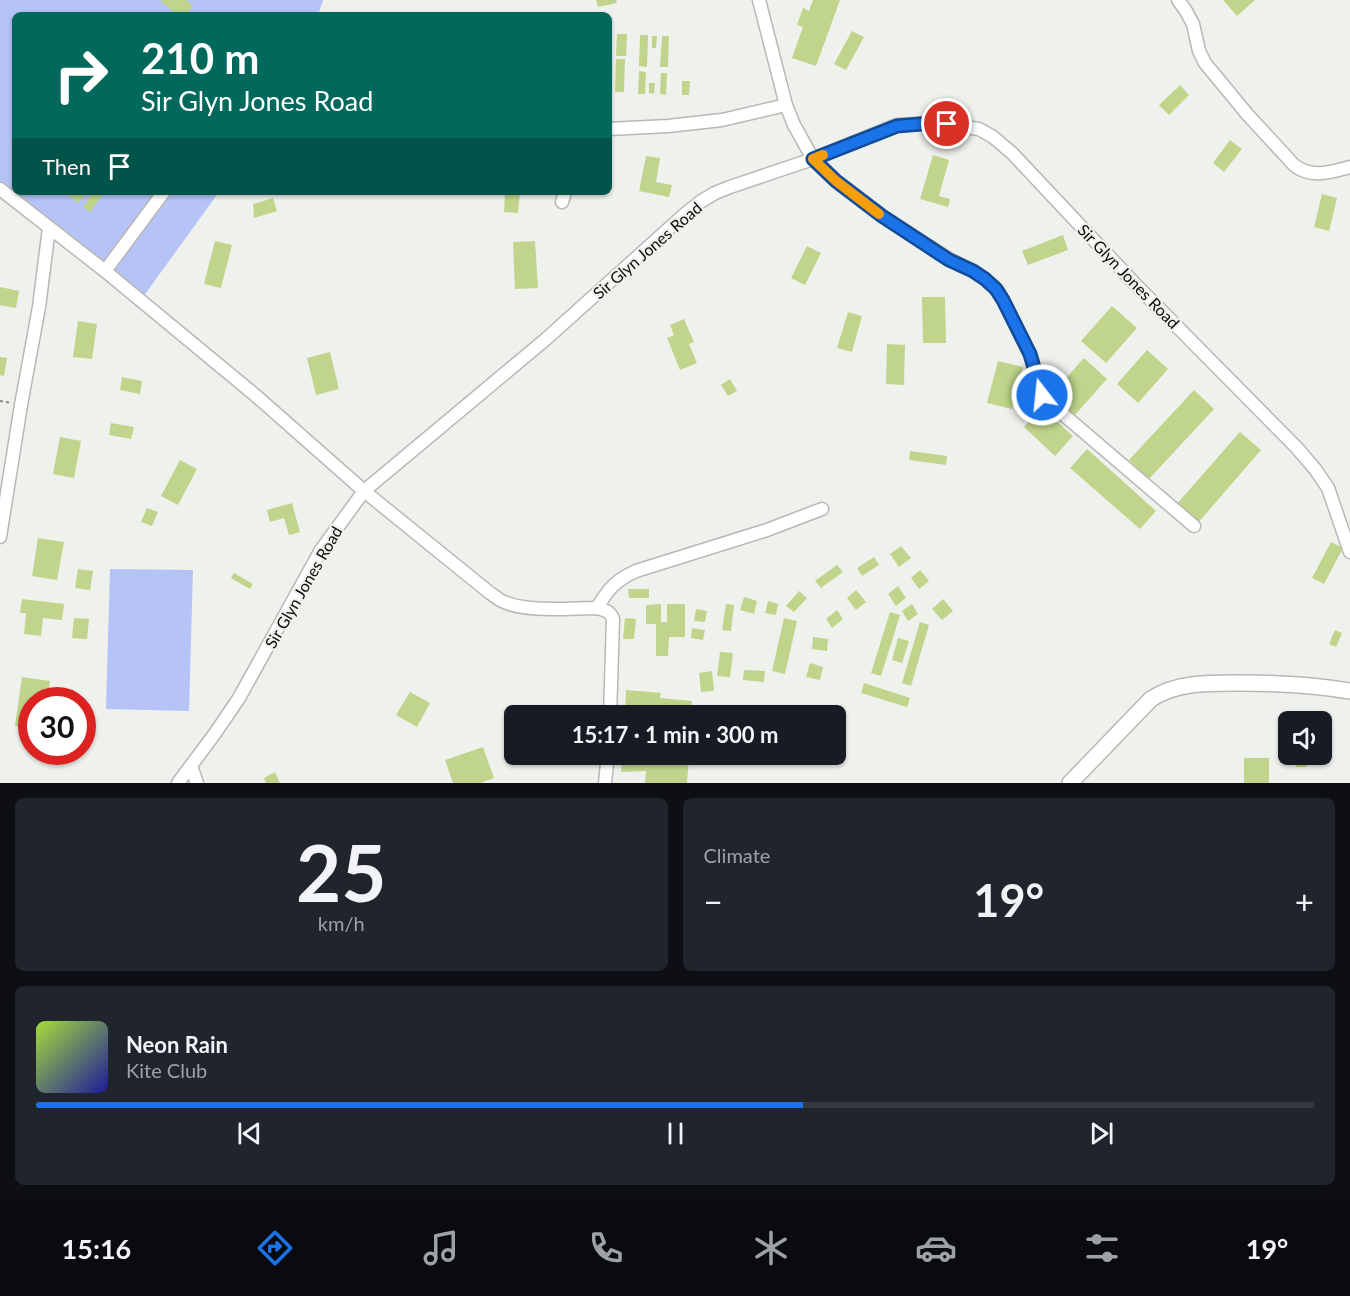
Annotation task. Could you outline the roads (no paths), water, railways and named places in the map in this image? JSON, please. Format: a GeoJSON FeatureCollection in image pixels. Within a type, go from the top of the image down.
{"type":"FeatureCollection","features":[{"type":"Feature","properties":{"kind":"street"},"geometry":{"type":"LineString","coordinates":[[759,0],[786,105],[813,159],[836,181],[882,216],[949,260],[973,271],[996,289],[1030,354],[1044,398],[1194,526]]}},
{"type":"Feature","properties":{"kind":"street"},"geometry":{"type":"LineString","coordinates":[[1178,0],[1193,24],[1205,63],[1247,114],[1294,165],[1302,171],[1320,174],[1350,167]]}},
{"type":"Feature","properties":{"kind":"street"},"geometry":{"type":"LineString","coordinates":[[612,129],[722,120],[786,105]]}},
{"type":"Feature","properties":{"kind":"street","name":"Sir Glyn Jones Road"},"geometry":{"type":"LineString","coordinates":[[178,783],[239,698],[321,550],[364,491],[546,339],[700,202],[730,187],[813,159],[897,126],[933,123],[979,129],[1012,153],[1136,285],[1315,469],[1328,488],[1350,552]]}},
{"type":"Feature","properties":{"kind":"street"},"geometry":{"type":"LineString","coordinates":[[0,189],[105,271],[255,395],[364,491],[502,601],[530,608],[597,608],[611,614],[613,619],[610,705]]}},
{"type":"Feature","properties":{"kind":"street"},"geometry":{"type":"LineString","coordinates":[[105,271],[162,195]]}},
{"type":"Feature","properties":{"kind":"street"},"geometry":{"type":"LineString","coordinates":[[0,537],[39,307],[49,228]]}},
{"type":"Feature","properties":{"kind":"street"},"geometry":{"type":"LineString","coordinates":[[597,608],[605,593],[624,576],[767,530],[822,509]]}},
{"type":"Feature","properties":{"kind":"street"},"geometry":{"type":"LineString","coordinates":[[1071,783],[1150,699],[1173,688],[1195,684],[1279,683],[1350,691]]}},
{"type":"Feature","properties":{"kind":"street"},"geometry":{"type":"LineString","coordinates":[[605,783],[607,765]]}},
{"type":"Feature","properties":{"kind":"street"},"geometry":{"type":"LineString","coordinates":[[190,766],[197,783]]}}]}
